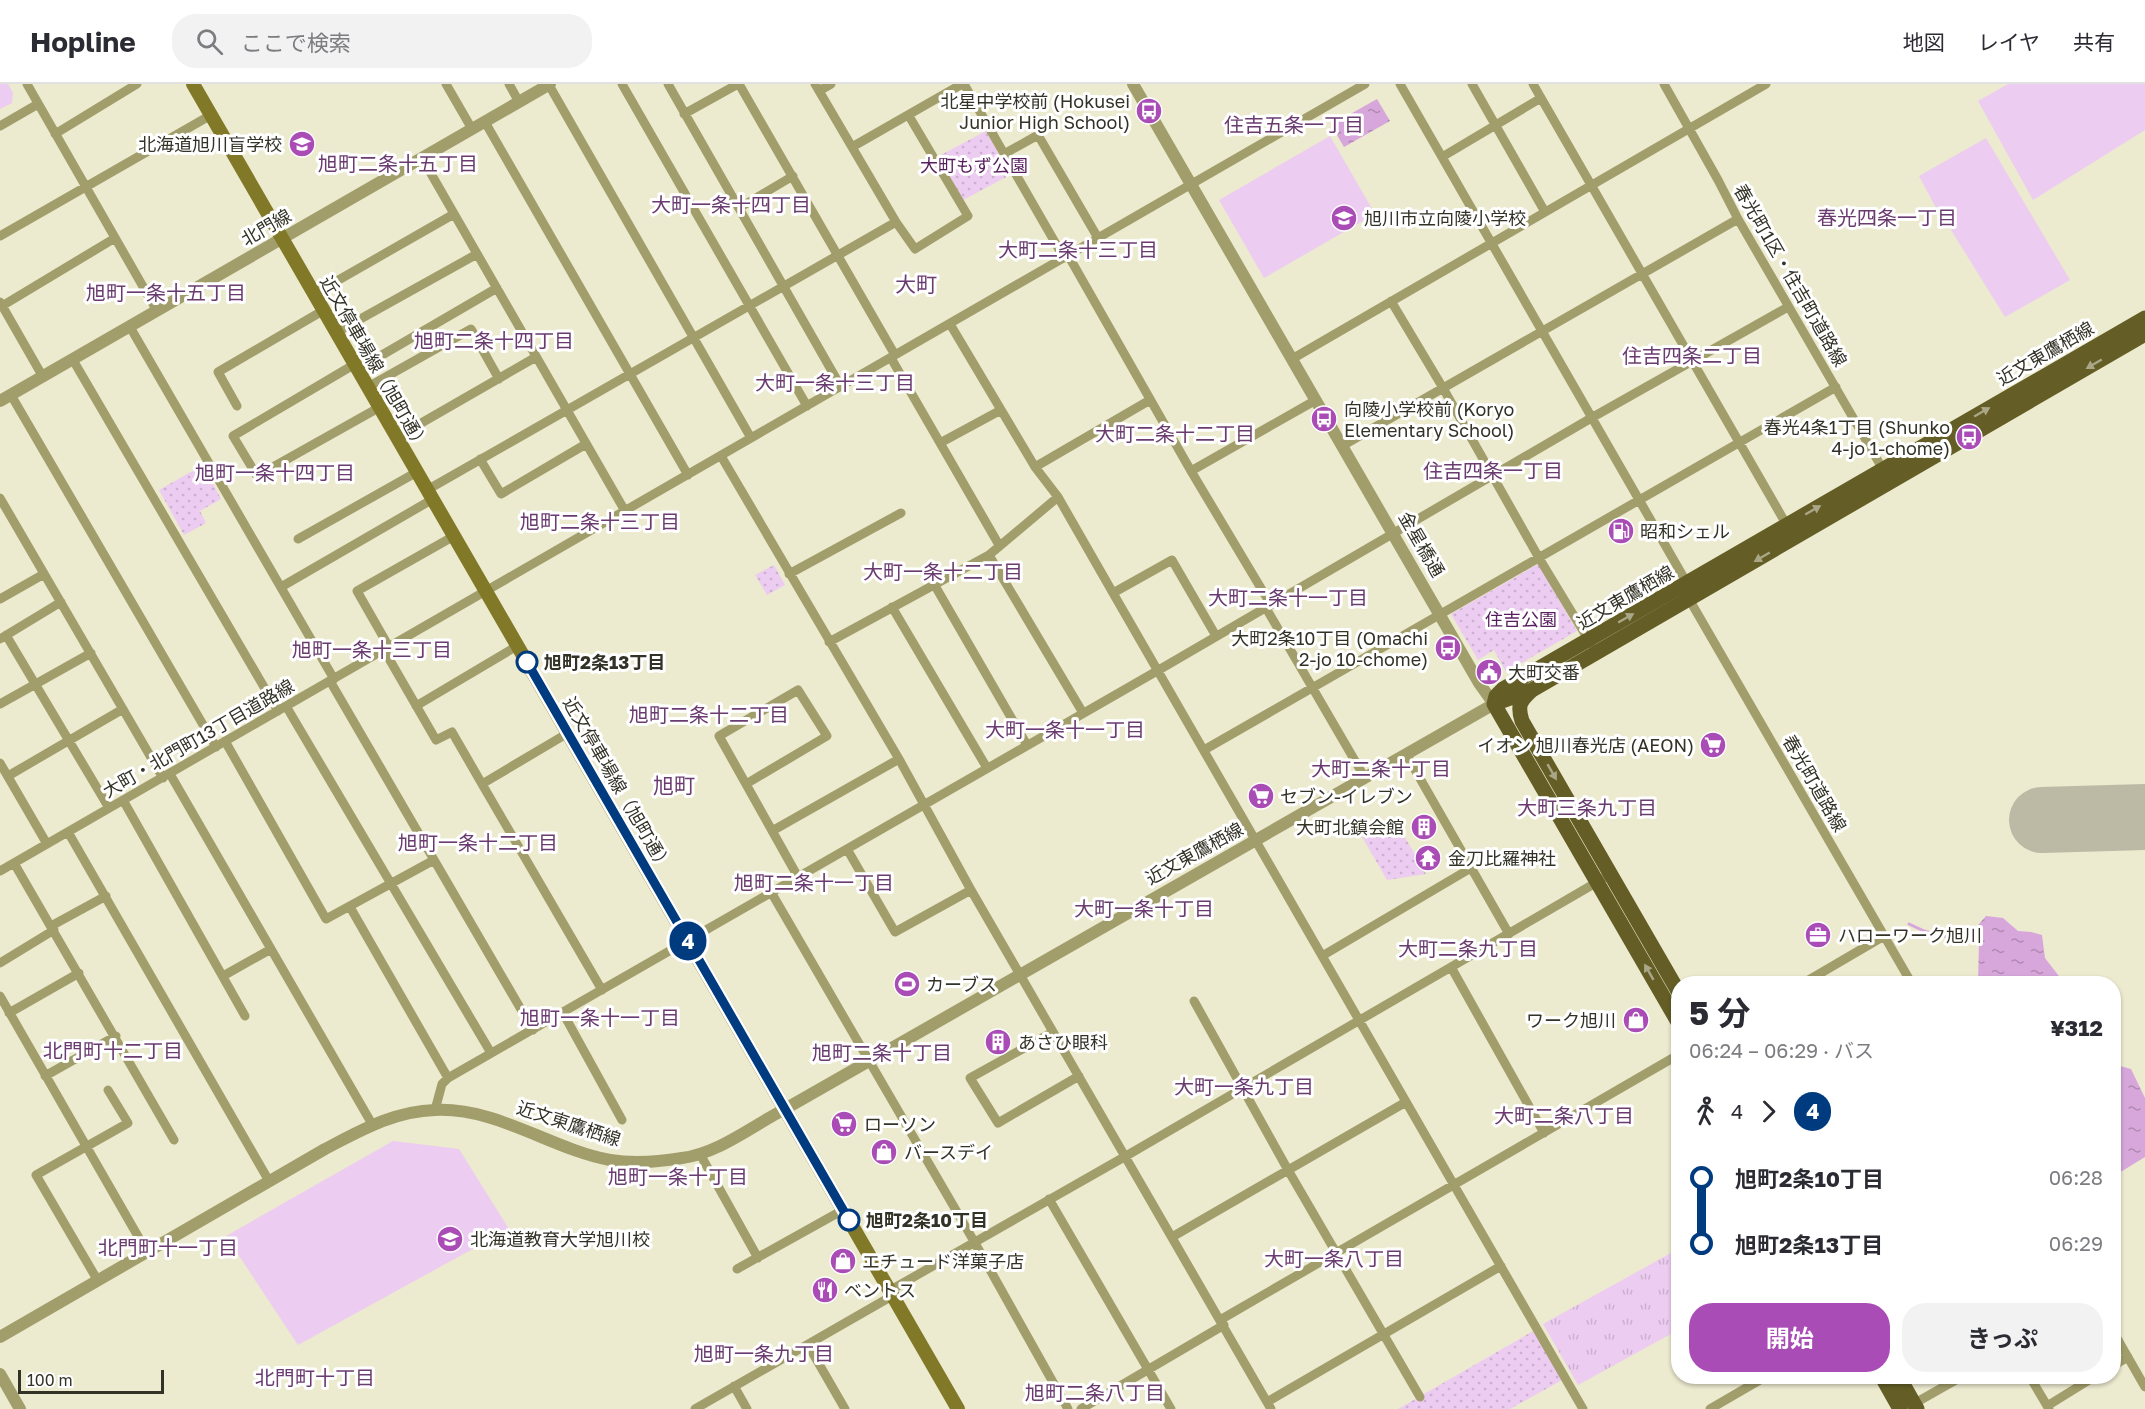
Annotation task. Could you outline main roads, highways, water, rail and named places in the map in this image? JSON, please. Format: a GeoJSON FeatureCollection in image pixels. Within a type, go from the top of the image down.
{"type":"FeatureCollection","features":[{"type":"Feature","properties":{"kind":"main road","name":"近文停車場線（旭町通）"},"geometry":{"type":"LineString","coordinates":[[193,84],[958,1409]]}},
{"type":"Feature","properties":{"kind":"main road","name":"近文東鷹栖線"},"geometry":{"type":"LineString","coordinates":[[1494,704],[1496,696],[1503,689],[1689,599],[1790,532],[2145,318]]}},
{"type":"Feature","properties":{"kind":"main road","name":"近文東鷹栖線"},"geometry":{"type":"LineString","coordinates":[[1886,476],[2145,334]]}},
{"type":"Feature","properties":{"kind":"main road","name":"近文東鷹栖線"},"geometry":{"type":"LineString","coordinates":[[1494,704],[1532,690],[1687,583],[1790,532]]}},
{"type":"Feature","properties":{"kind":"main road"},"geometry":{"type":"LineString","coordinates":[[1532,690],[1522,699],[1519,711],[1522,721],[1671,979]]}},
{"type":"Feature","properties":{"kind":"main road"},"geometry":{"type":"LineString","coordinates":[[1494,704],[1522,721]]}},
{"type":"Feature","properties":{"kind":"main road","name":"金星橋通"},"geometry":{"type":"LineString","coordinates":[[1494,704],[1671,1011]]}},
{"type":"Feature","properties":{"kind":"main road"},"geometry":{"type":"LineString","coordinates":[[1887,1384],[1909,1408]]}},
{"type":"Feature","properties":{"kind":"main road"},"geometry":{"type":"LineString","coordinates":[[1901,1384],[1909,1408]]}},
{"type":"Feature","properties":{"kind":"water"},"geometry":{"type":"Polygon","coordinates":[[[1377,99],[1390,121],[1344,147],[1331,125],[1377,99]]]}},
{"type":"Feature","properties":{"kind":"water"},"geometry":{"type":"Polygon","coordinates":[[[1986,916],[2003,918],[2018,931],[2042,935],[2045,958],[2059,976],[1978,976],[1979,942],[1971,933],[1986,916]]]}},
{"type":"Feature","properties":{"kind":"water"},"geometry":{"type":"Polygon","coordinates":[[[2121,1066],[2131,1069],[2145,1098],[2145,1157],[2121,1172],[2121,1066]]]}},
{"type":"Feature","properties":{"kind":"waterway"},"geometry":{"type":"LineString","coordinates":[[1909,924],[1941,936],[1976,937]]}},
{"type":"Feature","properties":{"kind":"place","name":"北星中学校前 (Hokusei Junior High School)"},"geometry":{"type":"Point","coordinates":[1149,111]}},
{"type":"Feature","properties":{"kind":"place","name":"北海道旭川盲学校"},"geometry":{"type":"Point","coordinates":[302,144]}},
{"type":"Feature","properties":{"kind":"place","name":"旭川市立向陵小学校"},"geometry":{"type":"Point","coordinates":[1344,218]}},
{"type":"Feature","properties":{"kind":"place","name":"向陵小学校前 (Koryo Elementary School)"},"geometry":{"type":"Point","coordinates":[1324,419]}},
{"type":"Feature","properties":{"kind":"place","name":"春光4条1丁目 (Shunko 4-jo 1-chome)"},"geometry":{"type":"Point","coordinates":[1969,437]}},
{"type":"Feature","properties":{"kind":"place","name":"昭和シェル"},"geometry":{"type":"Point","coordinates":[1621,531]}},
{"type":"Feature","properties":{"kind":"place","name":"大町2条10丁目 (Omachi 2-jo 10-chome)"},"geometry":{"type":"Point","coordinates":[1448,648]}},
{"type":"Feature","properties":{"kind":"place","name":"旭町2条13丁目"},"geometry":{"type":"Point","coordinates":[527,662]}},
{"type":"Feature","properties":{"kind":"place","name":"大町交番"},"geometry":{"type":"Point","coordinates":[1489,672]}},
{"type":"Feature","properties":{"kind":"place","name":"イオン 旭川春光店 (AEON)"},"geometry":{"type":"Point","coordinates":[1713,745]}},
{"type":"Feature","properties":{"kind":"place","name":"セブン-イレブン"},"geometry":{"type":"Point","coordinates":[1261,796]}},
{"type":"Feature","properties":{"kind":"place","name":"大町北鎮会館"},"geometry":{"type":"Point","coordinates":[1424,827]}},
{"type":"Feature","properties":{"kind":"place","name":"金刀比羅神社"},"geometry":{"type":"Point","coordinates":[1428,858]}},
{"type":"Feature","properties":{"kind":"place","name":"ハローワーク旭川"},"geometry":{"type":"Point","coordinates":[1818,935]}},
{"type":"Feature","properties":{"kind":"place","name":"カーブス"},"geometry":{"type":"Point","coordinates":[907,984]}},
{"type":"Feature","properties":{"kind":"place","name":"ワーク旭川"},"geometry":{"type":"Point","coordinates":[1636,1020]}},
{"type":"Feature","properties":{"kind":"place","name":"あさひ眼科"},"geometry":{"type":"Point","coordinates":[998,1042]}},
{"type":"Feature","properties":{"kind":"place","name":"ローソン"},"geometry":{"type":"Point","coordinates":[844,1124]}},
{"type":"Feature","properties":{"kind":"place","name":"バースデイ"},"geometry":{"type":"Point","coordinates":[884,1152]}},
{"type":"Feature","properties":{"kind":"place","name":"旭町2条10丁目"},"geometry":{"type":"Point","coordinates":[849,1220]}},
{"type":"Feature","properties":{"kind":"place","name":"北海道教育大学旭川校"},"geometry":{"type":"Point","coordinates":[450,1239]}},
{"type":"Feature","properties":{"kind":"place","name":"エチュード洋菓子店"},"geometry":{"type":"Point","coordinates":[843,1261]}},
{"type":"Feature","properties":{"kind":"place","name":"ベントス"},"geometry":{"type":"Point","coordinates":[825,1290]}},
{"type":"Feature","properties":{"kind":"district","name":"住吉五条一丁目"},"geometry":{"type":"Point","coordinates":[1294,124]}},
{"type":"Feature","properties":{"kind":"district","name":"旭町二条十五丁目"},"geometry":{"type":"Point","coordinates":[398,163]}},
{"type":"Feature","properties":{"kind":"district","name":"大町一条十四丁目"},"geometry":{"type":"Point","coordinates":[731,204]}},
{"type":"Feature","properties":{"kind":"district","name":"春光四条一丁目"},"geometry":{"type":"Point","coordinates":[1887,217]}},
{"type":"Feature","properties":{"kind":"district","name":"大町二条十三丁目"},"geometry":{"type":"Point","coordinates":[1078,249]}},
{"type":"Feature","properties":{"kind":"district","name":"大町"},"geometry":{"type":"Point","coordinates":[916,284]}},
{"type":"Feature","properties":{"kind":"district","name":"旭町一条十五丁目"},"geometry":{"type":"Point","coordinates":[166,292]}},
{"type":"Feature","properties":{"kind":"district","name":"旭町二条十四丁目"},"geometry":{"type":"Point","coordinates":[494,340]}},
{"type":"Feature","properties":{"kind":"district","name":"住吉四条二丁目"},"geometry":{"type":"Point","coordinates":[1692,355]}},
{"type":"Feature","properties":{"kind":"district","name":"大町一条十三丁目"},"geometry":{"type":"Point","coordinates":[835,382]}},
{"type":"Feature","properties":{"kind":"district","name":"大町二条十二丁目"},"geometry":{"type":"Point","coordinates":[1175,433]}},
{"type":"Feature","properties":{"kind":"district","name":"住吉四条一丁目"},"geometry":{"type":"Point","coordinates":[1493,470]}},
{"type":"Feature","properties":{"kind":"district","name":"旭町一条十四丁目"},"geometry":{"type":"Point","coordinates":[275,472]}},
{"type":"Feature","properties":{"kind":"district","name":"旭町二条十三丁目"},"geometry":{"type":"Point","coordinates":[600,521]}},
{"type":"Feature","properties":{"kind":"district","name":"大町一条十二丁目"},"geometry":{"type":"Point","coordinates":[943,571]}},
{"type":"Feature","properties":{"kind":"district","name":"大町二条十一丁目"},"geometry":{"type":"Point","coordinates":[1288,597]}},
{"type":"Feature","properties":{"kind":"district","name":"旭町一条十三丁目"},"geometry":{"type":"Point","coordinates":[372,649]}},
{"type":"Feature","properties":{"kind":"district","name":"旭町二条十二丁目"},"geometry":{"type":"Point","coordinates":[709,714]}},
{"type":"Feature","properties":{"kind":"district","name":"大町一条十一丁目"},"geometry":{"type":"Point","coordinates":[1065,729]}},
{"type":"Feature","properties":{"kind":"district","name":"大町二条十丁目"},"geometry":{"type":"Point","coordinates":[1381,768]}},
{"type":"Feature","properties":{"kind":"district","name":"旭町"},"geometry":{"type":"Point","coordinates":[674,785]}},
{"type":"Feature","properties":{"kind":"district","name":"大町三条九丁目"},"geometry":{"type":"Point","coordinates":[1587,807]}},
{"type":"Feature","properties":{"kind":"district","name":"旭町一条十二丁目"},"geometry":{"type":"Point","coordinates":[478,842]}},
{"type":"Feature","properties":{"kind":"district","name":"旭町二条十一丁目"},"geometry":{"type":"Point","coordinates":[814,882]}},
{"type":"Feature","properties":{"kind":"district","name":"大町一条十丁目"},"geometry":{"type":"Point","coordinates":[1144,908]}},
{"type":"Feature","properties":{"kind":"district","name":"大町二条九丁目"},"geometry":{"type":"Point","coordinates":[1468,948]}},
{"type":"Feature","properties":{"kind":"district","name":"旭町一条十一丁目"},"geometry":{"type":"Point","coordinates":[600,1017]}},
{"type":"Feature","properties":{"kind":"district","name":"北門町十二丁目"},"geometry":{"type":"Point","coordinates":[113,1050]}},
{"type":"Feature","properties":{"kind":"district","name":"旭町二条十丁目"},"geometry":{"type":"Point","coordinates":[882,1052]}},
{"type":"Feature","properties":{"kind":"district","name":"大町一条九丁目"},"geometry":{"type":"Point","coordinates":[1244,1086]}},
{"type":"Feature","properties":{"kind":"district","name":"大町二条八丁目"},"geometry":{"type":"Point","coordinates":[1564,1115]}},
{"type":"Feature","properties":{"kind":"district","name":"旭町一条十丁目"},"geometry":{"type":"Point","coordinates":[678,1176]}},
{"type":"Feature","properties":{"kind":"district","name":"北門町十一丁目"},"geometry":{"type":"Point","coordinates":[168,1247]}},
{"type":"Feature","properties":{"kind":"district","name":"大町一条八丁目"},"geometry":{"type":"Point","coordinates":[1334,1258]}},
{"type":"Feature","properties":{"kind":"district","name":"旭町一条九丁目"},"geometry":{"type":"Point","coordinates":[764,1353]}},
{"type":"Feature","properties":{"kind":"district","name":"北門町十丁目"},"geometry":{"type":"Point","coordinates":[315,1377]}},
{"type":"Feature","properties":{"kind":"district","name":"旭町二条八丁目"},"geometry":{"type":"Point","coordinates":[1095,1392]}},
{"type":"Feature","properties":{"kind":"park label","name":"大町もず公園"},"geometry":{"type":"Point","coordinates":[974,165]}},
{"type":"Feature","properties":{"kind":"park label","name":"住吉公園"},"geometry":{"type":"Point","coordinates":[1521,619]}}]}
